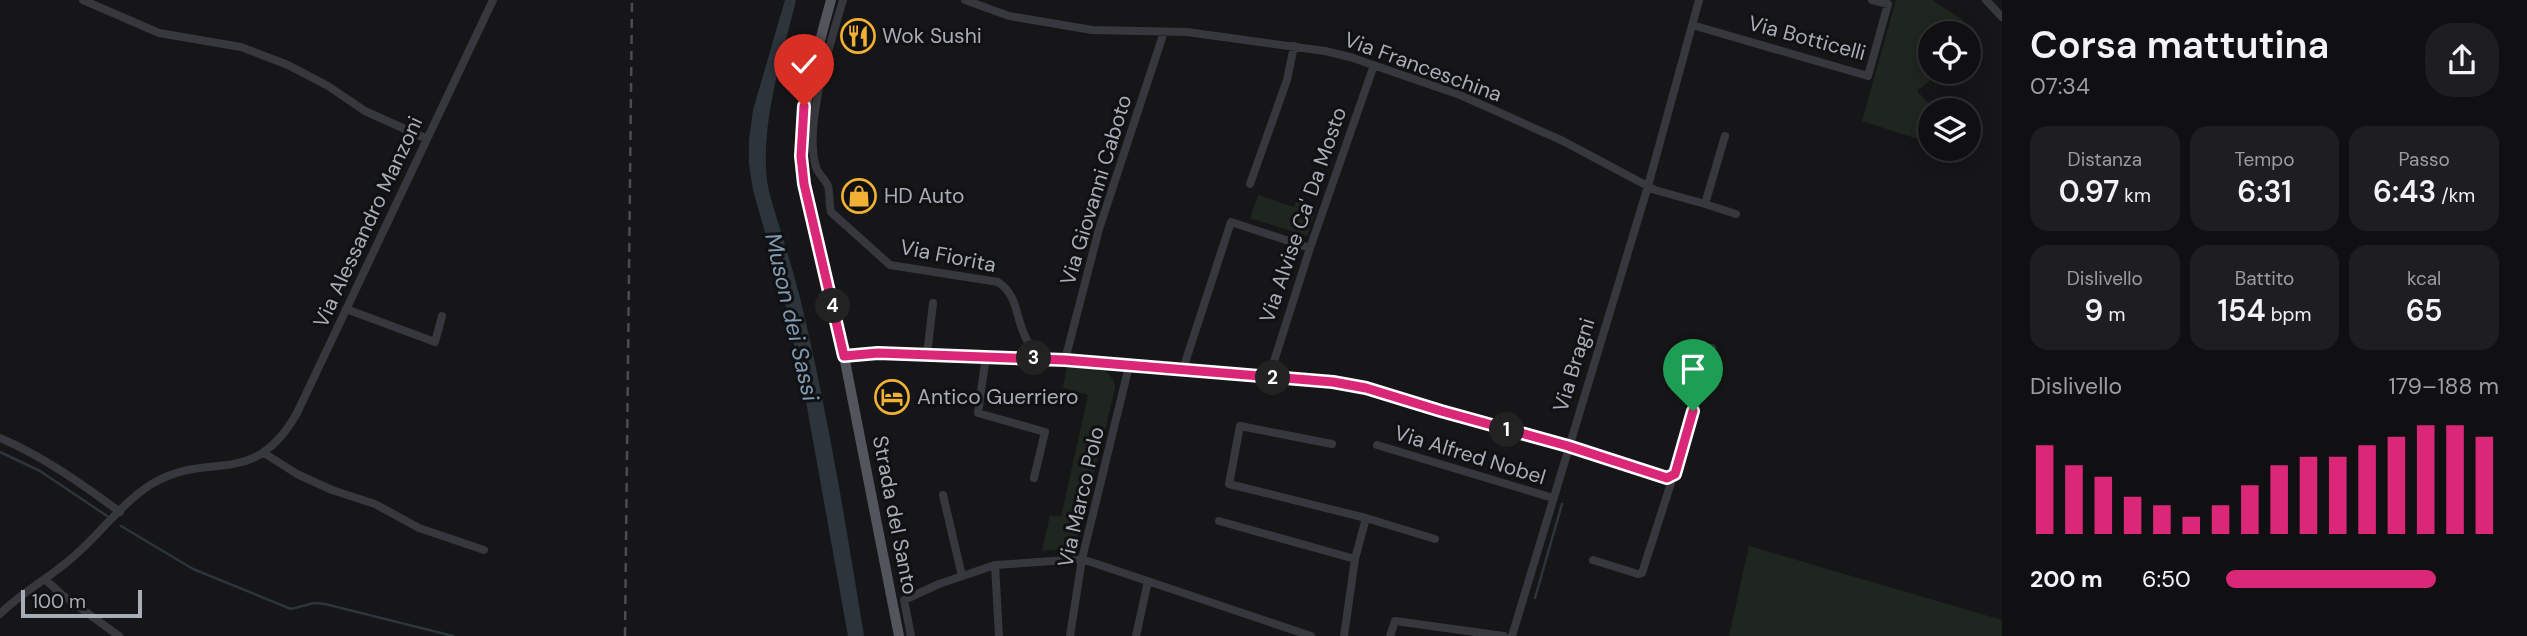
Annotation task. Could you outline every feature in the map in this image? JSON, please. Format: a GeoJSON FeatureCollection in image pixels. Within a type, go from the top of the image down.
{"type":"FeatureCollection","features":[{"type":"Feature","properties":{"kind":"main road","name":"Strada del Santo"},"geometry":{"type":"LineString","coordinates":[[831,0],[804,106],[801,156],[804,184],[844,356],[901,629]]}},
{"type":"Feature","properties":{"kind":"street"},"geometry":{"type":"LineString","coordinates":[[83,0],[159,33],[241,47],[288,65],[307,73],[365,111],[426,139]]}},
{"type":"Feature","properties":{"kind":"street","name":"Via Alessandro Manzoni"},"geometry":{"type":"LineString","coordinates":[[0,614],[72,558],[141,491],[167,476],[234,465],[264,453],[289,427],[493,0]]}},
{"type":"Feature","properties":{"kind":"street","name":"Via Fiorita"},"geometry":{"type":"LineString","coordinates":[[843,0],[821,85],[813,146],[816,169],[828,186],[831,212],[890,265],[998,282],[1007,288],[1013,296],[1025,337],[1038,358]]}},
{"type":"Feature","properties":{"kind":"street","name":"Via Franceschina"},"geometry":{"type":"LineString","coordinates":[[965,0],[1009,16],[1060,25],[1114,32],[1187,32],[1338,54],[1460,95],[1563,141],[1648,186]]}},
{"type":"Feature","properties":{"kind":"street","name":"Via Bragni"},"geometry":{"type":"LineString","coordinates":[[1512,636],[1648,186],[1699,0]]}},
{"type":"Feature","properties":{"kind":"street","name":"Via Botticelli"},"geometry":{"type":"LineString","coordinates":[[1692,25],[1868,76],[1888,4],[1872,0]]}},
{"type":"Feature","properties":{"kind":"street"},"geometry":{"type":"LineString","coordinates":[[1986,0],[2002,17]]}},
{"type":"Feature","properties":{"kind":"street","name":"Via Giovanni Caboto"},"geometry":{"type":"LineString","coordinates":[[1065,360],[1098,229],[1164,32]]}},
{"type":"Feature","properties":{"kind":"street"},"geometry":{"type":"LineString","coordinates":[[1250,184],[1287,80],[1294,47]]}},
{"type":"Feature","properties":{"kind":"street","name":"Via Alvise Ca' Da Mosto"},"geometry":{"type":"LineString","coordinates":[[1269,377],[1310,248],[1374,65]]}},
{"type":"Feature","properties":{"kind":"street"},"geometry":{"type":"LineString","coordinates":[[1705,204],[1725,136]]}},
{"type":"Feature","properties":{"kind":"street"},"geometry":{"type":"LineString","coordinates":[[1648,186],[1736,214]]}},
{"type":"Feature","properties":{"kind":"street"},"geometry":{"type":"LineString","coordinates":[[1183,369],[1231,222],[1310,248]]}},
{"type":"Feature","properties":{"kind":"street"},"geometry":{"type":"LineString","coordinates":[[927,355],[933,303]]}},
{"type":"Feature","properties":{"kind":"street"},"geometry":{"type":"LineString","coordinates":[[346,309],[435,342],[442,316]]}},
{"type":"Feature","properties":{"kind":"street"},"geometry":{"type":"LineString","coordinates":[[844,356],[878,353],[1038,358],[1333,382],[1366,388],[1568,446],[1667,478],[1675,474],[1712,348]]}},
{"type":"Feature","properties":{"kind":"street"},"geometry":{"type":"LineString","coordinates":[[986,356],[978,412],[1045,432],[1034,478]]}},
{"type":"Feature","properties":{"kind":"street","name":"Via Marco Polo"},"geometry":{"type":"LineString","coordinates":[[1070,636],[1082,559],[1129,366]]}},
{"type":"Feature","properties":{"kind":"street"},"geometry":{"type":"LineString","coordinates":[[1332,444],[1240,426],[1229,484],[1435,539]]}},
{"type":"Feature","properties":{"kind":"street"},"geometry":{"type":"LineString","coordinates":[[0,438],[41,458],[120,512]]}},
{"type":"Feature","properties":{"kind":"street","name":"Via Alfred Nobel"},"geometry":{"type":"LineString","coordinates":[[1377,445],[1553,498]]}},
{"type":"Feature","properties":{"kind":"street"},"geometry":{"type":"LineString","coordinates":[[264,453],[320,485],[375,504],[419,528],[484,551]]}},
{"type":"Feature","properties":{"kind":"street"},"geometry":{"type":"LineString","coordinates":[[1593,560],[1642,573],[1671,483],[1670,477]]}},
{"type":"Feature","properties":{"kind":"street"},"geometry":{"type":"LineString","coordinates":[[943,495],[962,576],[995,565],[1082,559],[1311,636]]}},
{"type":"Feature","properties":{"kind":"street"},"geometry":{"type":"LineString","coordinates":[[1343,636],[1355,559],[1366,519]]}},
{"type":"Feature","properties":{"kind":"street"},"geometry":{"type":"LineString","coordinates":[[1219,521],[1355,559]]}},
{"type":"Feature","properties":{"kind":"street"},"geometry":{"type":"LineString","coordinates":[[995,565],[999,636]]}},
{"type":"Feature","properties":{"kind":"street","name":"Strada del Santo"},"geometry":{"type":"LineString","coordinates":[[911,636],[901,629],[904,600],[962,576]]}},
{"type":"Feature","properties":{"kind":"street"},"geometry":{"type":"LineString","coordinates":[[45,579],[61,594],[120,636]]}},
{"type":"Feature","properties":{"kind":"street"},"geometry":{"type":"LineString","coordinates":[[1136,636],[1149,581]]}},
{"type":"Feature","properties":{"kind":"street"},"geometry":{"type":"LineString","coordinates":[[1391,636],[1395,621],[1504,636]]}},
{"type":"Feature","properties":{"kind":"shaded area"},"geometry":{"type":"Polygon","coordinates":[[[1896,0],[1932,0],[1963,20],[1918,21],[1918,84],[1926,84],[1917,91],[1924,98],[1918,98],[1918,139],[1862,121],[1896,0]]]}},
{"type":"Feature","properties":{"kind":"shaded area"},"geometry":{"type":"Polygon","coordinates":[[[1258,195],[1294,207],[1297,199],[1317,206],[1307,236],[1250,218],[1258,195]]]}},
{"type":"Feature","properties":{"kind":"shaded area"},"geometry":{"type":"Polygon","coordinates":[[[1067,365],[1104,371],[1113,380],[1115,388],[1103,439],[1088,436],[1086,451],[1096,453],[1098,448],[1100,449],[1076,543],[1072,548],[1042,551],[1050,515],[1061,517],[1088,395],[1063,388],[1067,365]]]}},
{"type":"Feature","properties":{"kind":"shaded area"},"geometry":{"type":"Polygon","coordinates":[[[1749,546],[2002,620],[2002,636],[1729,636],[1749,546]]]}},
{"type":"Feature","properties":{"kind":"water","name":"Muson dei Sassi"},"geometry":{"type":"Polygon","coordinates":[[[785,0],[796,0],[771,104],[766,146],[767,180],[799,295],[820,388],[864,636],[848,636],[805,396],[786,307],[753,190],[749,164],[753,110],[785,0]]]}},
{"type":"Feature","properties":{"kind":"waterway"},"geometry":{"type":"LineString","coordinates":[[0,452],[40,471],[107,516]]}},
{"type":"Feature","properties":{"kind":"waterway"},"geometry":{"type":"LineString","coordinates":[[1535,598],[1562,504]]}},
{"type":"Feature","properties":{"kind":"waterway"},"geometry":{"type":"LineString","coordinates":[[121,526],[193,569],[291,609],[314,603],[325,604],[453,636]]}},
{"type":"Feature","properties":{"kind":"railway"},"geometry":{"type":"LineString","coordinates":[[625,636],[632,0]]}},
{"type":"Feature","properties":{"kind":"place","name":"Wok Sushi"},"geometry":{"type":"Point","coordinates":[858,36]}},
{"type":"Feature","properties":{"kind":"place","name":"HD Auto"},"geometry":{"type":"Point","coordinates":[859,196]}},
{"type":"Feature","properties":{"kind":"place","name":"Antico Guerriero"},"geometry":{"type":"Point","coordinates":[892,397]}},
{"type":"Feature","properties":{"kind":"route"},"geometry":{"type":"LineString","coordinates":[[804,106],[801,156],[804,184],[844,356],[878,353],[1065,360],[1333,382],[1366,388],[1568,446],[1667,478],[1675,474],[1693,411]]}}]}
